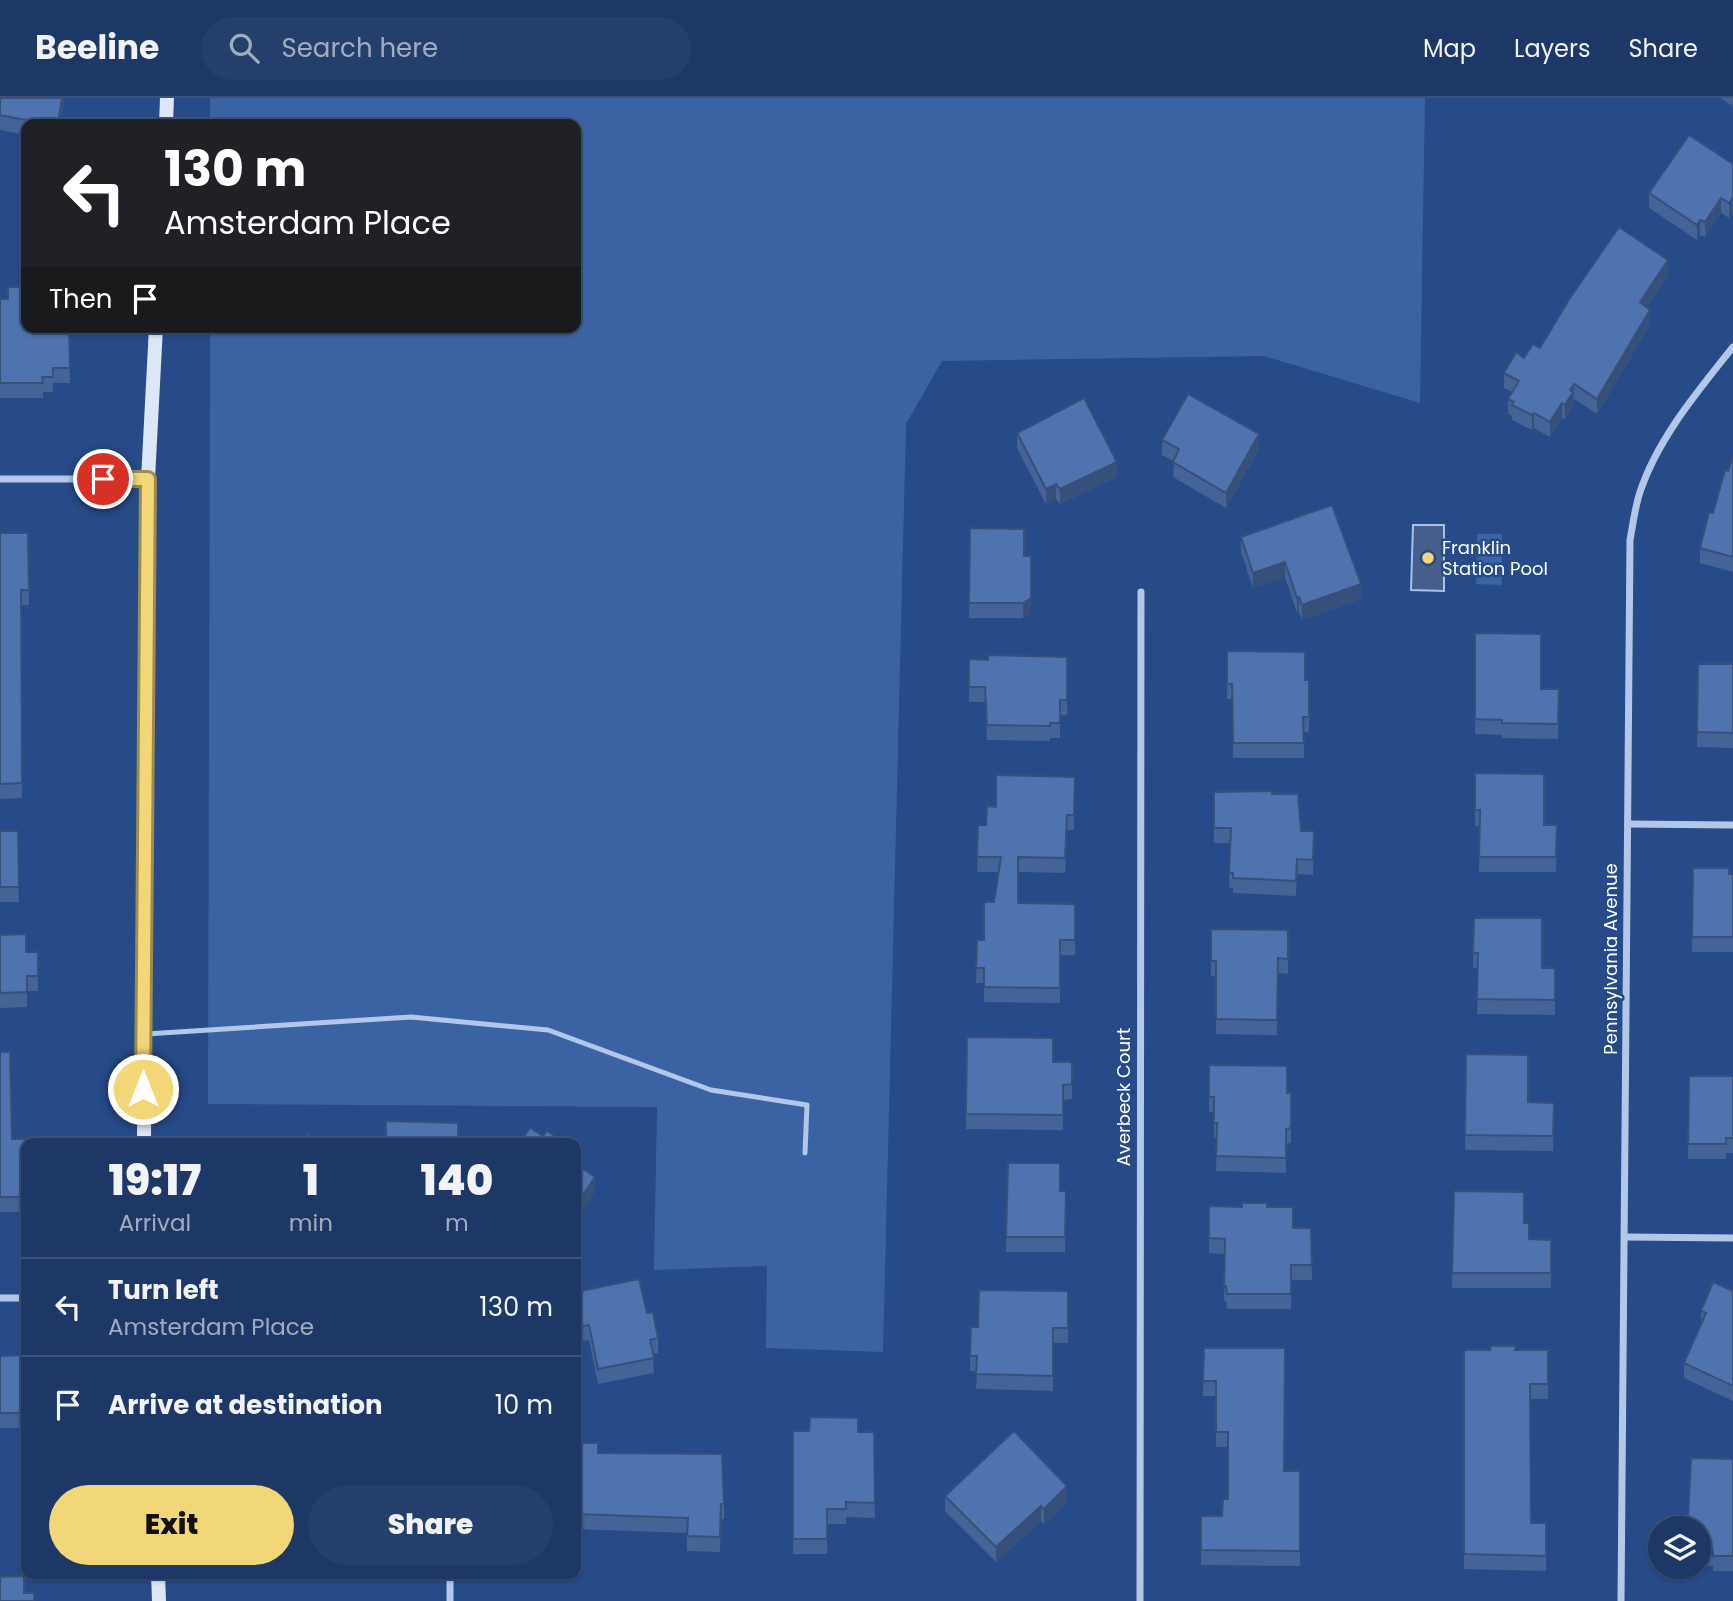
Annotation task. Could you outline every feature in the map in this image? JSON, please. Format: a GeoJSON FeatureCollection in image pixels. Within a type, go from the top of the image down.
{"type":"FeatureCollection","features":[{"type":"Feature","properties":{"kind":"street"},"geometry":{"type":"LineString","coordinates":[[166,119],[167,98]]}},
{"type":"Feature","properties":{"kind":"street"},"geometry":{"type":"LineString","coordinates":[[144,1138],[148,479],[156,333]]}},
{"type":"Feature","properties":{"kind":"street","name":"Pennsylvania Avenue"},"geometry":{"type":"LineString","coordinates":[[1621,1601],[1630,540],[1639,493],[1656,454],[1702,385],[1733,347]]}},
{"type":"Feature","properties":{"kind":"street"},"geometry":{"type":"LineString","coordinates":[[0,479],[148,479]]}},
{"type":"Feature","properties":{"kind":"street","name":"Averbeck Court"},"geometry":{"type":"LineString","coordinates":[[1140,1601],[1141,593]]}},
{"type":"Feature","properties":{"kind":"street"},"geometry":{"type":"LineString","coordinates":[[1628,824],[1733,825]]}},
{"type":"Feature","properties":{"kind":"street"},"geometry":{"type":"LineString","coordinates":[[1625,1237],[1733,1238]]}},
{"type":"Feature","properties":{"kind":"street"},"geometry":{"type":"LineString","coordinates":[[0,1298],[21,1298]]}},
{"type":"Feature","properties":{"kind":"street"},"geometry":{"type":"LineString","coordinates":[[158,1579],[159,1601]]}},
{"type":"Feature","properties":{"kind":"street"},"geometry":{"type":"LineString","coordinates":[[450,1579],[450,1601]]}},
{"type":"Feature","properties":{"kind":"lane"},"geometry":{"type":"LineString","coordinates":[[143,1034],[411,1017],[548,1030],[711,1090],[807,1105],[805,1153]]}},
{"type":"Feature","properties":{"kind":"shaded area"},"geometry":{"type":"Polygon","coordinates":[[[210,98],[1425,98],[1420,403],[1264,356],[942,361],[906,424],[883,1352],[766,1348],[767,1266],[654,1270],[657,1107],[208,1104],[210,333],[581,333],[581,119],[210,119],[210,98]]]}},
{"type":"Feature","properties":{"kind":"shaded area","name":"Franklin Station Pool"},"geometry":{"type":"Polygon","coordinates":[[[1413,525],[1444,525],[1444,591],[1411,590],[1413,525]]]}},
{"type":"Feature","properties":{"kind":"shaded area"},"geometry":{"type":"Polygon","coordinates":[[[1477,534],[1502,534],[1502,585],[1476,584],[1477,534]]]}},
{"type":"Feature","properties":{"kind":"building"},"geometry":{"type":"Polygon","coordinates":[[[0,98],[62,98],[59,119],[21,119],[0,115],[0,98]]]}},
{"type":"Feature","properties":{"kind":"building"},"geometry":{"type":"Polygon","coordinates":[[[1689,135],[1733,164],[1733,198],[1729,203],[1721,198],[1705,222],[1700,220],[1697,225],[1649,193],[1689,135]]]}},
{"type":"Feature","properties":{"kind":"building"},"geometry":{"type":"Polygon","coordinates":[[[1619,227],[1668,260],[1640,302],[1650,310],[1597,399],[1574,384],[1570,390],[1573,392],[1565,405],[1562,403],[1550,422],[1512,405],[1514,402],[1508,399],[1519,381],[1504,373],[1516,352],[1524,358],[1533,344],[1540,348],[1570,298],[1619,227]]]}},
{"type":"Feature","properties":{"kind":"building"},"geometry":{"type":"Polygon","coordinates":[[[8,287],[21,287],[21,333],[69,333],[70,368],[53,368],[53,377],[42,377],[43,383],[0,383],[0,299],[8,299],[8,287]]]}},
{"type":"Feature","properties":{"kind":"building"},"geometry":{"type":"Polygon","coordinates":[[[1188,394],[1259,434],[1226,493],[1173,462],[1179,449],[1162,440],[1188,394]]]}},
{"type":"Feature","properties":{"kind":"building"},"geometry":{"type":"Polygon","coordinates":[[[1084,398],[1117,462],[1060,489],[1056,484],[1046,489],[1017,433],[1084,398]]]}},
{"type":"Feature","properties":{"kind":"building"},"geometry":{"type":"Polygon","coordinates":[[[1733,456],[1733,557],[1700,548],[1709,512],[1713,513],[1725,470],[1728,471],[1733,456]]]}},
{"type":"Feature","properties":{"kind":"building"},"geometry":{"type":"Polygon","coordinates":[[[1332,505],[1361,584],[1302,605],[1285,562],[1253,573],[1241,537],[1332,505]]]}},
{"type":"Feature","properties":{"kind":"building"},"geometry":{"type":"Polygon","coordinates":[[[970,528],[1024,529],[1024,556],[1031,556],[1031,598],[1023,603],[969,603],[970,528]]]}},
{"type":"Feature","properties":{"kind":"building"},"geometry":{"type":"Polygon","coordinates":[[[0,533],[28,533],[29,590],[21,590],[22,783],[0,784],[0,533]]]}},
{"type":"Feature","properties":{"kind":"building"},"geometry":{"type":"Polygon","coordinates":[[[1475,633],[1541,634],[1541,689],[1559,689],[1558,724],[1502,723],[1502,720],[1475,719],[1475,633]]]}},
{"type":"Feature","properties":{"kind":"building"},"geometry":{"type":"Polygon","coordinates":[[[1227,651],[1305,652],[1305,680],[1309,680],[1309,717],[1303,717],[1304,743],[1233,743],[1232,684],[1227,684],[1227,651]]]}},
{"type":"Feature","properties":{"kind":"building"},"geometry":{"type":"Polygon","coordinates":[[[988,655],[1067,657],[1067,700],[1060,700],[1060,723],[1050,723],[1050,726],[987,725],[985,687],[969,687],[969,659],[988,660],[988,655]]]}},
{"type":"Feature","properties":{"kind":"building"},"geometry":{"type":"Polygon","coordinates":[[[1698,664],[1733,664],[1733,733],[1697,732],[1698,664]]]}},
{"type":"Feature","properties":{"kind":"building"},"geometry":{"type":"Polygon","coordinates":[[[1475,773],[1544,774],[1544,825],[1557,825],[1556,857],[1479,857],[1480,810],[1475,810],[1475,773]]]}},
{"type":"Feature","properties":{"kind":"building"},"geometry":{"type":"Polygon","coordinates":[[[996,775],[1075,777],[1074,815],[1067,815],[1065,858],[1018,857],[1018,903],[1075,904],[1075,940],[1060,940],[1060,988],[984,987],[984,968],[976,968],[977,940],[984,940],[984,902],[994,902],[1001,857],[977,857],[978,825],[986,825],[987,806],[996,807],[996,775]]]}},
{"type":"Feature","properties":{"kind":"building"},"geometry":{"type":"Polygon","coordinates":[[[1272,791],[1272,794],[1298,794],[1301,831],[1314,831],[1313,860],[1297,859],[1296,881],[1233,878],[1233,873],[1229,873],[1231,828],[1214,828],[1214,792],[1272,791]]]}},
{"type":"Feature","properties":{"kind":"building"},"geometry":{"type":"Polygon","coordinates":[[[0,831],[18,831],[19,887],[0,887],[0,831]]]}},
{"type":"Feature","properties":{"kind":"building"},"geometry":{"type":"Polygon","coordinates":[[[1693,868],[1729,868],[1729,874],[1733,874],[1733,937],[1692,937],[1693,868]]]}},
{"type":"Feature","properties":{"kind":"building"},"geometry":{"type":"Polygon","coordinates":[[[1474,918],[1542,918],[1542,968],[1555,968],[1555,1000],[1477,999],[1478,953],[1473,953],[1474,918]]]}},
{"type":"Feature","properties":{"kind":"building"},"geometry":{"type":"Polygon","coordinates":[[[1211,929],[1288,930],[1288,959],[1278,958],[1277,1020],[1216,1019],[1216,961],[1211,961],[1211,929]]]}},
{"type":"Feature","properties":{"kind":"building"},"geometry":{"type":"Polygon","coordinates":[[[26,934],[26,952],[38,952],[38,976],[27,976],[27,992],[0,993],[0,935],[26,934]]]}},
{"type":"Feature","properties":{"kind":"building"},"geometry":{"type":"Polygon","coordinates":[[[967,1037],[1053,1038],[1053,1062],[1072,1062],[1072,1084],[1063,1085],[1063,1115],[966,1114],[967,1037]]]}},
{"type":"Feature","properties":{"kind":"building"},"geometry":{"type":"Polygon","coordinates":[[[0,1052],[10,1052],[12,1139],[21,1139],[21,1197],[0,1197],[0,1052]]]}},
{"type":"Feature","properties":{"kind":"building"},"geometry":{"type":"Polygon","coordinates":[[[1466,1054],[1528,1055],[1528,1102],[1554,1103],[1553,1136],[1465,1135],[1466,1054]]]}},
{"type":"Feature","properties":{"kind":"building"},"geometry":{"type":"Polygon","coordinates":[[[1209,1065],[1287,1066],[1287,1093],[1291,1093],[1291,1128],[1286,1129],[1286,1158],[1216,1156],[1217,1123],[1214,1123],[1214,1097],[1209,1097],[1209,1065]]]}},
{"type":"Feature","properties":{"kind":"building"},"geometry":{"type":"Polygon","coordinates":[[[1689,1076],[1733,1076],[1733,1138],[1726,1138],[1726,1144],[1688,1144],[1689,1076]]]}},
{"type":"Feature","properties":{"kind":"building"},"geometry":{"type":"Polygon","coordinates":[[[386,1121],[458,1123],[458,1138],[386,1138],[386,1121]]]}},
{"type":"Feature","properties":{"kind":"building"},"geometry":{"type":"Polygon","coordinates":[[[530,1128],[543,1136],[547,1131],[558,1138],[523,1138],[530,1128]]]}},
{"type":"Feature","properties":{"kind":"building"},"geometry":{"type":"Polygon","coordinates":[[[1008,1163],[1060,1163],[1060,1191],[1066,1191],[1065,1237],[1006,1237],[1008,1163]]]}},
{"type":"Feature","properties":{"kind":"building"},"geometry":{"type":"Polygon","coordinates":[[[581,1167],[595,1177],[581,1198],[581,1167]]]}},
{"type":"Feature","properties":{"kind":"building"},"geometry":{"type":"Polygon","coordinates":[[[1454,1191],[1524,1192],[1524,1223],[1529,1223],[1529,1239],[1551,1240],[1551,1273],[1452,1273],[1454,1191]]]}},
{"type":"Feature","properties":{"kind":"building"},"geometry":{"type":"Polygon","coordinates":[[[1242,1203],[1293,1207],[1293,1228],[1311,1228],[1312,1265],[1291,1265],[1291,1294],[1227,1294],[1224,1286],[1225,1239],[1209,1238],[1209,1206],[1242,1207],[1242,1203]]]}},
{"type":"Feature","properties":{"kind":"building"},"geometry":{"type":"Polygon","coordinates":[[[639,1279],[647,1313],[653,1312],[658,1338],[650,1340],[654,1358],[598,1369],[589,1325],[581,1326],[581,1291],[639,1279]]]}},
{"type":"Feature","properties":{"kind":"building"},"geometry":{"type":"Polygon","coordinates":[[[1713,1282],[1733,1291],[1733,1386],[1684,1363],[1706,1313],[1701,1311],[1713,1282]]]}},
{"type":"Feature","properties":{"kind":"building"},"geometry":{"type":"Polygon","coordinates":[[[979,1290],[1068,1291],[1068,1328],[1053,1328],[1053,1376],[976,1374],[977,1356],[970,1356],[971,1327],[978,1327],[979,1290]]]}},
{"type":"Feature","properties":{"kind":"building"},"geometry":{"type":"Polygon","coordinates":[[[1491,1346],[1516,1346],[1515,1350],[1548,1350],[1548,1384],[1530,1384],[1531,1523],[1546,1523],[1546,1556],[1464,1554],[1464,1350],[1490,1350],[1491,1346]]]}},
{"type":"Feature","properties":{"kind":"building"},"geometry":{"type":"Polygon","coordinates":[[[1204,1348],[1285,1348],[1284,1471],[1300,1471],[1300,1551],[1201,1550],[1201,1516],[1222,1516],[1223,1499],[1228,1499],[1228,1432],[1216,1432],[1216,1381],[1203,1381],[1204,1348]]]}},
{"type":"Feature","properties":{"kind":"building"},"geometry":{"type":"Polygon","coordinates":[[[21,1355],[21,1413],[0,1413],[0,1356],[21,1355]]]}},
{"type":"Feature","properties":{"kind":"building"},"geometry":{"type":"Polygon","coordinates":[[[810,1417],[858,1418],[858,1432],[874,1432],[875,1503],[846,1502],[846,1509],[827,1509],[827,1539],[793,1539],[793,1431],[809,1431],[810,1417]]]}},
{"type":"Feature","properties":{"kind":"building"},"geometry":{"type":"Polygon","coordinates":[[[1014,1431],[1067,1486],[1044,1509],[1041,1506],[996,1547],[945,1496],[1014,1431]]]}},
{"type":"Feature","properties":{"kind":"building"},"geometry":{"type":"Polygon","coordinates":[[[581,1443],[598,1443],[598,1453],[722,1454],[724,1504],[721,1504],[720,1537],[687,1536],[688,1518],[581,1514],[581,1443]]]}},
{"type":"Feature","properties":{"kind":"building"},"geometry":{"type":"Polygon","coordinates":[[[1691,1458],[1733,1459],[1733,1556],[1713,1556],[1711,1516],[1688,1516],[1691,1458]]]}},
{"type":"Feature","properties":{"kind":"building"},"geometry":{"type":"Polygon","coordinates":[[[21,1576],[24,1579],[24,1593],[34,1593],[34,1601],[0,1601],[0,1577],[21,1576]]]}},
{"type":"Feature","properties":{"kind":"place","name":"Franklin Station Pool"},"geometry":{"type":"Point","coordinates":[1428,558]}},
{"type":"Feature","properties":{"kind":"route"},"geometry":{"type":"LineString","coordinates":[[103,479],[148,479],[143,1089]]}}]}
